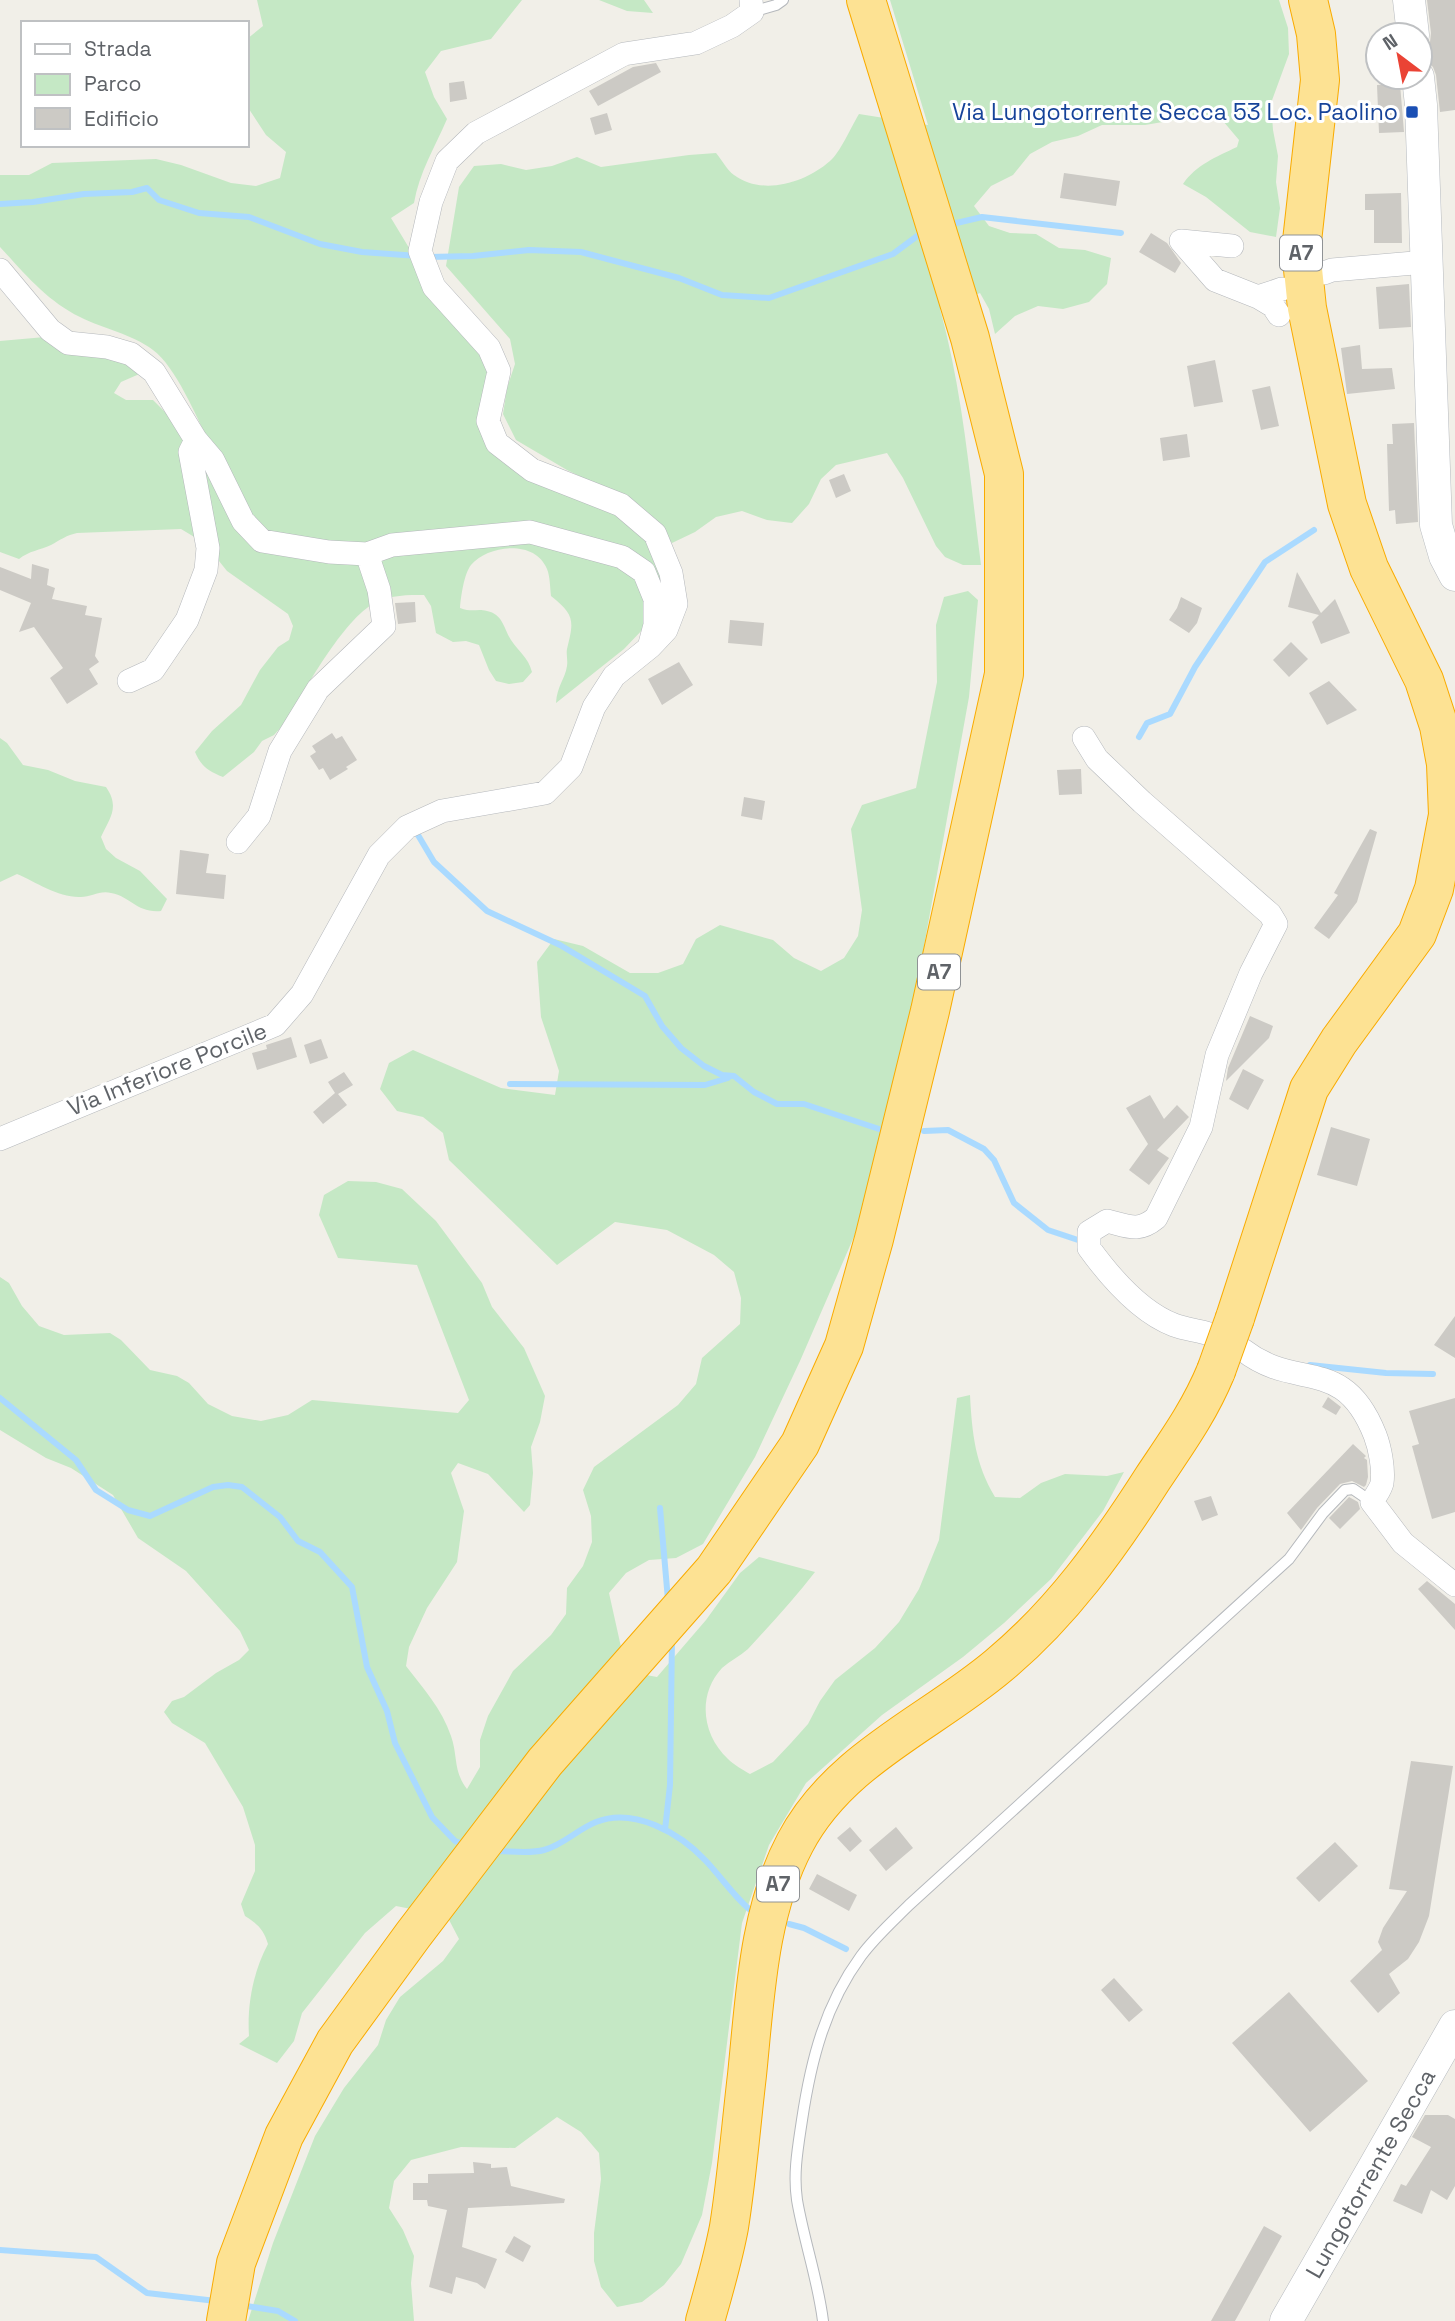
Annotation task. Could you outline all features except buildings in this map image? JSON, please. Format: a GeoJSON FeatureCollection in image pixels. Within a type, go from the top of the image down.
{"type":"FeatureCollection","features":[{"type":"Feature","properties":{"kind":"highway","name":"A7"},"geometry":{"type":"LineString","coordinates":[[226,2321],[236,2263],[284,2136],[335,2042],[412,1935],[545,1762],[714,1570],[800,1444],[844,1346],[874,1239],[930,1011],[1004,674],[1004,474],[970,338],[866,0]]}},
{"type":"Feature","properties":{"kind":"highway","name":"A7"},"geometry":{"type":"LineString","coordinates":[[705,2321],[722,2258],[733,2202],[762,1948],[779,1881],[794,1844],[819,1807],[852,1771],[996,1668],[1040,1628],[1086,1573],[1168,1456],[1201,1405],[1225,1343],[1309,1088],[1339,1041],[1417,934],[1434,889],[1448,815],[1446,764],[1436,715],[1424,680],[1358,539],[1344,495],[1307,308],[1301,250],[1320,80],[1316,34],[1308,0]]}},
{"type":"Feature","properties":{"kind":"main road"},"geometry":{"type":"LineString","coordinates":[[1409,0],[1411,21]]}},
{"type":"Feature","properties":{"kind":"main road"},"geometry":{"type":"LineString","coordinates":[[1419,91],[1436,525],[1445,555],[1455,575]]}},
{"type":"Feature","properties":{"kind":"main road","name":"Lungotorrente Secca"},"geometry":{"type":"LineString","coordinates":[[1286,2321],[1455,2026]]}},
{"type":"Feature","properties":{"kind":"street","name":"Via Inferiore Porcile"},"geometry":{"type":"LineString","coordinates":[[0,1139],[275,1025],[302,994],[379,855],[407,827],[442,811],[545,793],[571,767],[594,707],[614,676],[650,647],[666,630],[676,604],[671,573],[655,534],[621,505],[532,470],[497,443],[488,421],[499,371],[489,348],[434,287],[420,251],[431,202],[447,161],[476,134],[624,54],[696,43],[732,26],[752,6]]}},
{"type":"Feature","properties":{"kind":"street"},"geometry":{"type":"LineString","coordinates":[[1232,246],[1181,242],[1215,280],[1258,297],[1273,306],[1279,315]]}},
{"type":"Feature","properties":{"kind":"street"},"geometry":{"type":"LineString","coordinates":[[1324,273],[1332,270],[1426,262]]}},
{"type":"Feature","properties":{"kind":"street"},"geometry":{"type":"LineString","coordinates":[[0,270],[50,330],[68,343],[107,346],[131,354],[154,372],[195,440],[213,460],[243,522],[262,541],[328,552],[367,554],[392,545],[530,532],[622,557],[644,572],[655,599],[650,647]]}},
{"type":"Feature","properties":{"kind":"street"},"geometry":{"type":"LineString","coordinates":[[1258,297],[1282,289]]}},
{"type":"Feature","properties":{"kind":"street"},"geometry":{"type":"LineString","coordinates":[[129,681],[153,670],[160,660],[187,620],[206,570],[208,548],[190,452],[195,440]]}},
{"type":"Feature","properties":{"kind":"street"},"geometry":{"type":"LineString","coordinates":[[238,842],[259,816],[280,751],[318,689],[384,626],[379,590],[367,554]]}},
{"type":"Feature","properties":{"kind":"street"},"geometry":{"type":"LineString","coordinates":[[1084,738],[1097,759],[1270,914],[1276,924],[1251,973],[1217,1055],[1201,1127],[1156,1218],[1147,1226],[1136,1228],[1107,1222],[1089,1232],[1089,1248],[1138,1302],[1173,1325],[1225,1343],[1270,1367],[1328,1380],[1354,1396],[1370,1423],[1379,1446],[1382,1483],[1372,1502],[1404,1543],[1455,1585]]}},
{"type":"Feature","properties":{"kind":"lane"},"geometry":{"type":"LineString","coordinates":[[752,6],[776,5],[783,0]]}},
{"type":"Feature","properties":{"kind":"lane"},"geometry":{"type":"LineString","coordinates":[[823,2321],[820,2294],[797,2201],[796,2159],[809,2073],[822,2029],[843,1985],[862,1955],[919,1896],[1289,1559],[1323,1513],[1345,1490],[1353,1489],[1372,1502]]}},
{"type":"Feature","properties":{"kind":"green space"},"geometry":{"type":"Polygon","coordinates":[[[257,0],[522,0],[491,39],[441,51],[425,72],[434,97],[447,119],[423,171],[414,203],[391,218],[420,266],[483,352],[491,373],[485,434],[636,526],[667,572],[649,589],[645,627],[624,649],[556,703],[567,666],[571,619],[565,608],[551,596],[547,569],[541,559],[532,553],[511,548],[479,558],[466,574],[460,608],[497,615],[511,640],[526,658],[532,672],[523,682],[509,684],[496,681],[479,645],[466,641],[453,642],[436,633],[431,606],[424,595],[406,595],[376,602],[363,611],[337,640],[283,725],[223,777],[206,768],[195,752],[212,731],[241,705],[260,670],[278,647],[289,640],[293,626],[288,614],[227,571],[219,561],[201,473],[209,442],[170,368],[145,344],[68,311],[37,286],[0,247],[0,175],[29,175],[52,163],[156,159],[231,183],[256,186],[280,178],[286,152],[266,135],[248,108],[248,38],[263,26],[257,0]]]}},
{"type":"Feature","properties":{"kind":"green space"},"geometry":{"type":"Polygon","coordinates":[[[599,0],[644,0],[653,13],[627,11],[599,0]]]}},
{"type":"Feature","properties":{"kind":"green space"},"geometry":{"type":"Polygon","coordinates":[[[890,0],[1279,0],[1288,28],[1289,54],[1271,103],[1278,156],[1276,182],[1280,208],[1276,237],[1250,232],[1206,197],[1183,184],[1200,167],[1237,147],[1239,140],[1223,121],[1198,116],[1145,125],[1102,125],[1078,136],[1052,142],[1030,154],[1013,175],[991,186],[974,206],[989,226],[1010,233],[1036,234],[1059,248],[1085,250],[1111,258],[1107,284],[1089,302],[1063,309],[1038,306],[1015,316],[995,334],[989,309],[980,293],[940,309],[955,372],[981,565],[963,565],[945,557],[936,546],[903,478],[887,453],[836,465],[821,479],[809,504],[792,523],[767,520],[742,511],[716,517],[695,532],[672,543],[640,506],[567,470],[516,440],[503,414],[507,388],[515,364],[510,339],[446,266],[459,187],[474,166],[501,164],[526,170],[552,166],[577,157],[601,167],[716,153],[731,173],[757,185],[770,186],[796,181],[830,161],[859,114],[928,125],[890,0]]]}},
{"type":"Feature","properties":{"kind":"green space"},"geometry":{"type":"Polygon","coordinates":[[[45,337],[121,358],[144,372],[121,382],[114,393],[126,400],[153,400],[170,417],[184,439],[196,538],[181,529],[77,533],[19,559],[0,552],[0,341],[45,337]]]}},
{"type":"Feature","properties":{"kind":"green space"},"geometry":{"type":"Polygon","coordinates":[[[968,591],[978,600],[969,697],[913,1007],[859,1225],[755,1457],[703,1544],[676,1558],[649,1560],[626,1573],[609,1593],[621,1647],[630,1672],[657,1677],[706,1620],[740,1573],[759,1557],[815,1572],[748,1649],[722,1668],[709,1690],[706,1715],[713,1738],[728,1759],[750,1774],[773,1762],[791,1743],[808,1724],[835,1680],[875,1648],[899,1622],[919,1589],[939,1540],[957,1398],[970,1395],[976,1448],[988,1485],[995,1497],[1020,1498],[1041,1483],[1065,1474],[1107,1476],[1124,1472],[1103,1511],[1051,1579],[1004,1623],[963,1657],[882,1715],[806,1783],[769,1845],[742,1923],[712,2163],[702,2215],[681,2264],[664,2285],[642,2302],[617,2307],[601,2287],[594,2261],[594,2233],[601,2179],[599,2153],[581,2132],[557,2117],[515,2148],[461,2147],[411,2160],[394,2181],[389,2208],[403,2230],[414,2256],[411,2283],[414,2321],[248,2321],[273,2243],[315,2136],[344,2088],[378,2045],[386,2020],[400,1997],[443,1961],[459,1939],[447,1916],[396,1906],[365,1933],[302,2013],[294,2041],[277,2063],[239,2044],[249,2036],[252,1989],[268,1944],[260,1928],[245,1916],[241,1904],[255,1871],[255,1845],[243,1807],[205,1743],[172,1723],[164,1712],[172,1701],[184,1697],[239,1660],[249,1650],[240,1631],[186,1571],[138,1538],[113,1495],[71,1468],[46,1458],[0,1430],[0,1277],[9,1283],[22,1306],[39,1326],[64,1335],[110,1333],[121,1340],[150,1370],[177,1376],[189,1383],[208,1404],[232,1416],[261,1421],[288,1415],[312,1400],[458,1413],[469,1400],[417,1265],[338,1258],[319,1215],[324,1195],[348,1181],[376,1182],[402,1189],[436,1221],[482,1283],[492,1307],[524,1348],[545,1396],[531,1447],[533,1473],[530,1505],[524,1512],[488,1474],[458,1463],[451,1473],[464,1511],[457,1562],[427,1608],[409,1647],[406,1666],[443,1717],[453,1743],[460,1776],[467,1789],[480,1767],[480,1740],[488,1716],[513,1671],[551,1635],[566,1614],[567,1588],[583,1566],[592,1542],[591,1516],[583,1490],[594,1467],[678,1405],[696,1384],[702,1358],[740,1324],[741,1298],[734,1272],[714,1255],[667,1230],[615,1222],[557,1265],[449,1160],[443,1133],[423,1117],[397,1111],[380,1089],[389,1063],[413,1050],[501,1088],[555,1095],[559,1071],[541,1017],[537,962],[554,939],[583,946],[630,973],[658,973],[683,964],[696,939],[720,925],[773,940],[794,958],[821,971],[844,958],[858,936],[862,910],[851,829],[862,805],[916,788],[937,682],[936,625],[944,597],[968,591]]]}},
{"type":"Feature","properties":{"kind":"green space"},"geometry":{"type":"Polygon","coordinates":[[[0,738],[23,765],[48,770],[75,781],[106,787],[113,807],[101,837],[106,849],[116,858],[140,871],[167,899],[161,911],[146,910],[111,893],[102,892],[83,897],[63,895],[17,874],[0,882],[0,738]]]}},
{"type":"Feature","properties":{"kind":"waterway"},"geometry":{"type":"LineString","coordinates":[[0,204],[84,194],[132,192],[147,188],[159,200],[199,213],[249,217],[320,244],[362,252],[418,256]]}},
{"type":"Feature","properties":{"kind":"waterway"},"geometry":{"type":"LineString","coordinates":[[948,225],[982,217],[1121,233]]}},
{"type":"Feature","properties":{"kind":"waterway"},"geometry":{"type":"LineString","coordinates":[[429,257],[529,250],[581,252],[679,278],[722,295],[769,298],[893,254],[924,231]]}},
{"type":"Feature","properties":{"kind":"waterway"},"geometry":{"type":"LineString","coordinates":[[1139,737],[1147,723],[1170,714],[1195,667],[1265,562],[1314,530]]}},
{"type":"Feature","properties":{"kind":"waterway"},"geometry":{"type":"LineString","coordinates":[[415,830],[434,862],[487,911],[560,945],[645,996],[662,1026],[681,1048],[704,1066],[722,1075],[734,1076],[754,1092],[777,1104],[804,1104],[879,1129]]}},
{"type":"Feature","properties":{"kind":"waterway"},"geometry":{"type":"LineString","coordinates":[[510,1084],[705,1085],[728,1078]]}},
{"type":"Feature","properties":{"kind":"waterway"},"geometry":{"type":"LineString","coordinates":[[924,1131],[948,1130],[984,1149],[994,1160],[1014,1203],[1048,1230],[1084,1242]]}},
{"type":"Feature","properties":{"kind":"waterway"},"geometry":{"type":"LineString","coordinates":[[1310,1365],[1386,1373],[1433,1374]]}},
{"type":"Feature","properties":{"kind":"waterway"},"geometry":{"type":"LineString","coordinates":[[0,1398],[76,1460],[96,1490],[128,1510],[150,1516],[213,1487],[242,1487],[280,1517],[298,1541],[320,1552],[352,1587],[367,1667],[387,1711],[395,1743],[432,1817],[455,1841],[465,1845]]}},
{"type":"Feature","properties":{"kind":"waterway"},"geometry":{"type":"LineString","coordinates":[[660,1508],[668,1600]]}},
{"type":"Feature","properties":{"kind":"waterway"},"geometry":{"type":"LineString","coordinates":[[665,1830],[670,1785],[672,1638]]}},
{"type":"Feature","properties":{"kind":"waterway"},"geometry":{"type":"LineString","coordinates":[[496,1851],[538,1851],[551,1848],[596,1822],[611,1818],[641,1820],[656,1825],[683,1841],[706,1861],[749,1909]]}},
{"type":"Feature","properties":{"kind":"waterway"},"geometry":{"type":"LineString","coordinates":[[789,1924],[804,1928],[846,1949]]}},
{"type":"Feature","properties":{"kind":"waterway"},"geometry":{"type":"LineString","coordinates":[[0,2250],[96,2257],[147,2293],[216,2301]]}},
{"type":"Feature","properties":{"kind":"waterway"},"geometry":{"type":"LineString","coordinates":[[241,2305],[278,2311],[295,2321]]}},
{"type":"Feature","properties":{"kind":"place","name":"Via Lungotorrente Secca 53 Loc. Paolino"},"geometry":{"type":"Point","coordinates":[1412,112]}}]}
